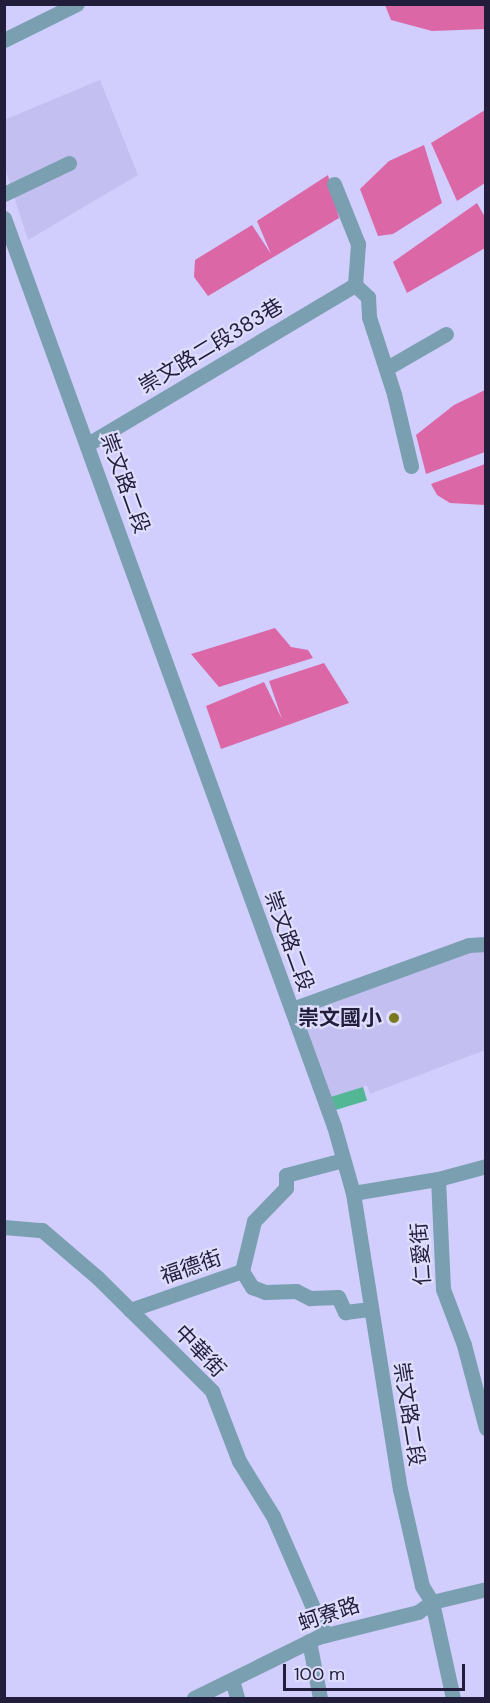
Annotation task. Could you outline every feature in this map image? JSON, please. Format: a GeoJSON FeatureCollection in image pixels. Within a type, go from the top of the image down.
{"type":"FeatureCollection","features":[{"type":"Feature","properties":{"kind":"street"},"geometry":{"type":"LineString","coordinates":[[4,40],[77,4]]}},
{"type":"Feature","properties":{"kind":"street"},"geometry":{"type":"LineString","coordinates":[[4,194],[69,163]]}},
{"type":"Feature","properties":{"kind":"street"},"geometry":{"type":"LineString","coordinates":[[334,184],[358,244],[355,285],[368,297],[369,317],[387,368],[411,466]]}},
{"type":"Feature","properties":{"kind":"street","name":"崇文路二段"},"geometry":{"type":"LineString","coordinates":[[4,218],[292,1010],[343,1160],[352,1193],[400,1489],[422,1586],[432,1602],[453,1698]]}},
{"type":"Feature","properties":{"kind":"street","name":"崇文路二段383巷"},"geometry":{"type":"LineString","coordinates":[[88,444],[355,285]]}},
{"type":"Feature","properties":{"kind":"street"},"geometry":{"type":"LineString","coordinates":[[387,368],[446,334]]}},
{"type":"Feature","properties":{"kind":"street"},"geometry":{"type":"LineString","coordinates":[[292,1010],[469,945],[486,944]]}},
{"type":"Feature","properties":{"kind":"street","name":"福德街"},"geometry":{"type":"LineString","coordinates":[[130,1310],[242,1271],[254,1221],[286,1188],[286,1175],[343,1160]]}},
{"type":"Feature","properties":{"kind":"street"},"geometry":{"type":"LineString","coordinates":[[352,1193],[438,1179],[486,1166]]}},
{"type":"Feature","properties":{"kind":"street","name":"仁愛街"},"geometry":{"type":"LineString","coordinates":[[438,1179],[443,1289],[464,1345],[486,1428]]}},
{"type":"Feature","properties":{"kind":"street","name":"中華街"},"geometry":{"type":"LineString","coordinates":[[4,1227],[42,1230],[130,1310],[212,1391],[240,1461],[273,1516],[326,1635]]}},
{"type":"Feature","properties":{"kind":"street"},"geometry":{"type":"LineString","coordinates":[[242,1271],[252,1287],[266,1292],[296,1291],[310,1298],[338,1297],[345,1312],[371,1309]]}},
{"type":"Feature","properties":{"kind":"street","name":"蚵寮路"},"geometry":{"type":"LineString","coordinates":[[194,1698],[309,1641],[418,1612],[432,1602],[486,1589]]}},
{"type":"Feature","properties":{"kind":"street"},"geometry":{"type":"LineString","coordinates":[[309,1641],[320,1698]]}},
{"type":"Feature","properties":{"kind":"street"},"geometry":{"type":"LineString","coordinates":[[232,1680],[237,1698]]}},
{"type":"Feature","properties":{"kind":"shaded area"},"geometry":{"type":"Polygon","coordinates":[[[385,5],[485,5],[485,29],[432,31],[391,20],[385,5]]]}},
{"type":"Feature","properties":{"kind":"shaded area"},"geometry":{"type":"Polygon","coordinates":[[[100,80],[138,175],[28,240],[5,168],[4,120],[100,80]]]}},
{"type":"Feature","properties":{"kind":"shaded area"},"geometry":{"type":"Polygon","coordinates":[[[485,110],[485,183],[457,201],[431,143],[485,110]]]}},
{"type":"Feature","properties":{"kind":"shaded area"},"geometry":{"type":"Polygon","coordinates":[[[424,145],[442,203],[393,234],[378,236],[360,189],[389,161],[424,145]]]}},
{"type":"Feature","properties":{"kind":"shaded area"},"geometry":{"type":"Polygon","coordinates":[[[328,175],[339,218],[208,296],[194,277],[195,260],[252,225],[271,254],[257,221],[328,175]]]}},
{"type":"Feature","properties":{"kind":"shaded area"},"geometry":{"type":"Polygon","coordinates":[[[477,203],[485,217],[485,248],[407,293],[393,262],[477,203]]]}},
{"type":"Feature","properties":{"kind":"shaded area"},"geometry":{"type":"Polygon","coordinates":[[[485,390],[485,452],[426,474],[416,435],[454,405],[485,390]]]}},
{"type":"Feature","properties":{"kind":"shaded area"},"geometry":{"type":"Polygon","coordinates":[[[485,464],[485,505],[450,503],[437,495],[431,484],[485,464]]]}},
{"type":"Feature","properties":{"kind":"shaded area"},"geometry":{"type":"Polygon","coordinates":[[[275,628],[291,647],[308,650],[313,658],[219,687],[191,654],[275,628]]]}},
{"type":"Feature","properties":{"kind":"shaded area"},"geometry":{"type":"Polygon","coordinates":[[[324,663],[349,703],[221,749],[206,706],[264,682],[282,719],[269,681],[324,663]]]}},
{"type":"Feature","properties":{"kind":"shaded area","name":"崇文國小"},"geometry":{"type":"Polygon","coordinates":[[[469,947],[472,952],[485,948],[485,1050],[370,1094],[367,1085],[332,1099],[299,1011],[469,947]]]}},
{"type":"Feature","properties":{"kind":"building"},"geometry":{"type":"Polygon","coordinates":[[[363,1087],[367,1100],[336,1110],[331,1097],[363,1087]]]}},
{"type":"Feature","properties":{"kind":"place","name":"崇文國小"},"geometry":{"type":"Point","coordinates":[394,1018]}}]}
